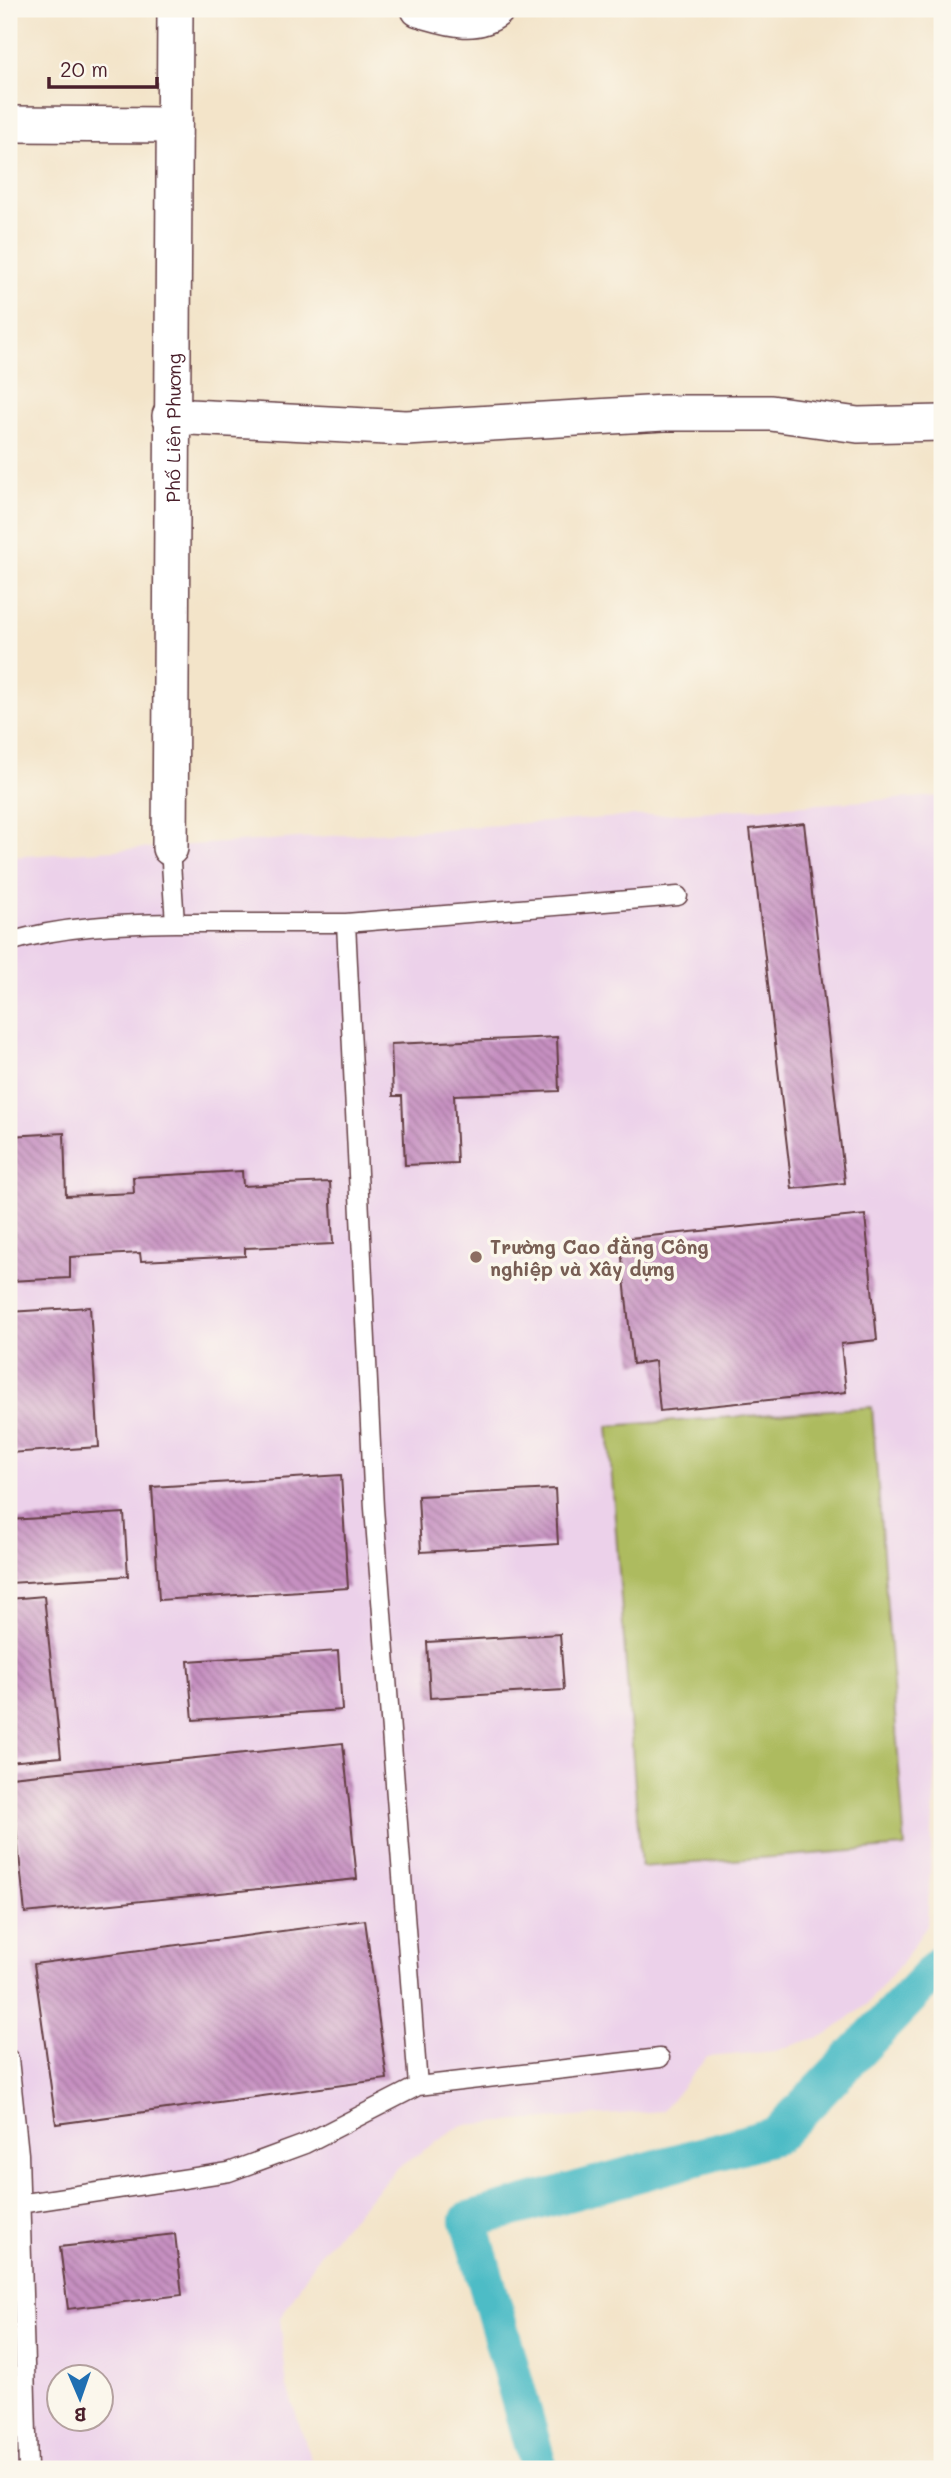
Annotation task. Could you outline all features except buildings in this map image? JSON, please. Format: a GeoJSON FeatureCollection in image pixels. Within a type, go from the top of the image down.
{"type":"FeatureCollection","features":[{"type":"Feature","properties":{"kind":"street","name":"Phố Liên Phương"},"geometry":{"type":"LineString","coordinates":[[170,848],[170,416],[175,9]]}},
{"type":"Feature","properties":{"kind":"street"},"geometry":{"type":"LineString","coordinates":[[419,9],[460,19],[477,20],[497,9]]}},
{"type":"Feature","properties":{"kind":"street"},"geometry":{"type":"LineString","coordinates":[[9,124],[174,125]]}},
{"type":"Feature","properties":{"kind":"street"},"geometry":{"type":"LineString","coordinates":[[170,416],[406,428],[664,413],[771,413],[858,425],[942,423]]}},
{"type":"Feature","properties":{"kind":"lane"},"geometry":{"type":"LineString","coordinates":[[170,848],[175,923]]}},
{"type":"Feature","properties":{"kind":"lane"},"geometry":{"type":"LineString","coordinates":[[9,942],[42,932],[117,924],[346,923],[678,896]]}},
{"type":"Feature","properties":{"kind":"lane"},"geometry":{"type":"LineString","coordinates":[[346,923],[374,1508],[418,2087]]}},
{"type":"Feature","properties":{"kind":"lane"},"geometry":{"type":"LineString","coordinates":[[19,2204],[229,2172],[305,2144],[418,2087],[660,2058]]}},
{"type":"Feature","properties":{"kind":"lane"},"geometry":{"type":"LineString","coordinates":[[9,2059],[19,2154],[26,2321],[28,2469]]}},
{"type":"Feature","properties":{"kind":"shaded area","name":"Trường Cao đằng Công nghiệp và Xây dựng"},"geometry":{"type":"Polygon","coordinates":[[[942,796],[942,1658],[927,1925],[904,1960],[867,2004],[828,2034],[775,2051],[707,2057],[662,2111],[462,2125],[397,2168],[321,2252],[280,2318],[287,2387],[314,2469],[9,2469],[9,857],[942,796]]]}},
{"type":"Feature","properties":{"kind":"green space"},"geometry":{"type":"Polygon","coordinates":[[[872,1407],[905,1847],[641,1867],[608,1426],[872,1407]]]}},
{"type":"Feature","properties":{"kind":"waterway"},"geometry":{"type":"LineString","coordinates":[[539,2469],[469,2220],[777,2135],[942,1963]]}},
{"type":"Feature","properties":{"kind":"place","name":"Trường Cao đằng Công nghiệp và Xây dựng"},"geometry":{"type":"Point","coordinates":[476,1257]}}]}
